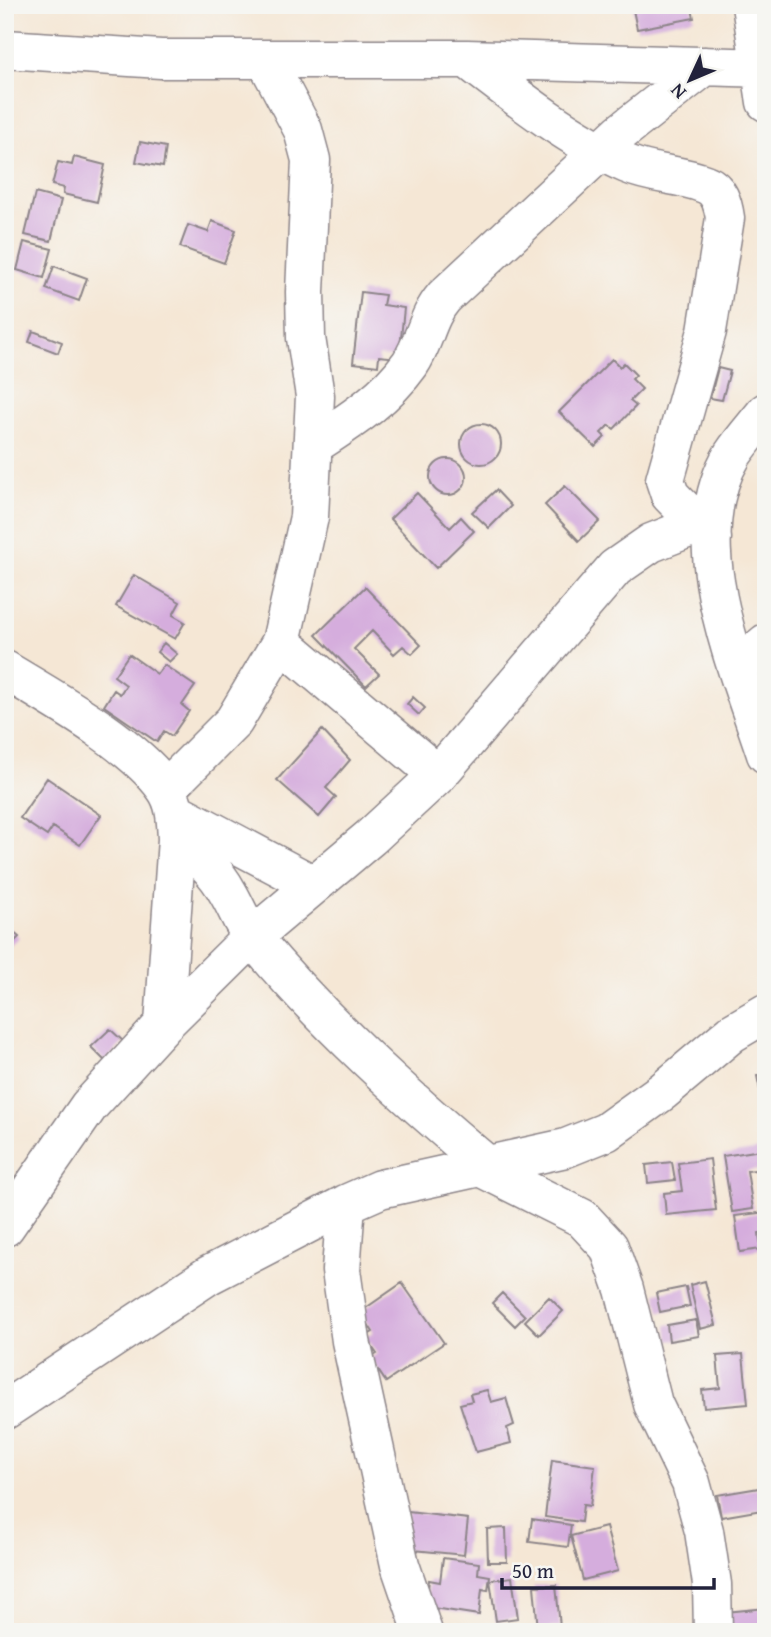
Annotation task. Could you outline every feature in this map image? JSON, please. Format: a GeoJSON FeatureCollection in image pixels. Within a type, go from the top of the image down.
{"type":"FeatureCollection","features":[{"type":"Feature","properties":{"kind":"street"},"geometry":{"type":"LineString","coordinates":[[5,49],[161,59],[267,62],[467,59],[705,65],[764,79],[751,5]]}},
{"type":"Feature","properties":{"kind":"street"},"geometry":{"type":"LineString","coordinates":[[467,59],[510,93],[601,151],[630,166],[709,186],[723,205],[725,218],[707,331],[665,480],[670,495],[705,531],[717,598],[752,655],[766,754]]}},
{"type":"Feature","properties":{"kind":"street"},"geometry":{"type":"LineString","coordinates":[[164,1024],[173,813],[234,721],[281,642],[309,517],[315,396],[306,327],[311,160],[303,130],[267,62]]}},
{"type":"Feature","properties":{"kind":"street"},"geometry":{"type":"LineString","coordinates":[[314,444],[359,415],[384,394],[411,362],[432,312],[444,297],[621,132],[705,65]]}},
{"type":"Feature","properties":{"kind":"street"},"geometry":{"type":"LineString","coordinates":[[705,531],[732,456],[766,412]]}},
{"type":"Feature","properties":{"kind":"street"},"geometry":{"type":"LineString","coordinates":[[651,543],[670,495]]}},
{"type":"Feature","properties":{"kind":"street"},"geometry":{"type":"LineString","coordinates":[[5,1227],[89,1106],[164,1024],[251,937],[371,837],[438,775],[615,568],[651,543],[705,531]]}},
{"type":"Feature","properties":{"kind":"street"},"geometry":{"type":"LineString","coordinates":[[281,642],[438,775]]}},
{"type":"Feature","properties":{"kind":"street"},"geometry":{"type":"LineString","coordinates":[[5,670],[118,744],[173,813],[202,858],[217,874],[251,937],[327,1020],[405,1096],[484,1166],[582,1218],[609,1247],[624,1289],[653,1404],[691,1483],[708,1557],[713,1632]]}},
{"type":"Feature","properties":{"kind":"street"},"geometry":{"type":"LineString","coordinates":[[173,813],[312,884]]}},
{"type":"Feature","properties":{"kind":"street"},"geometry":{"type":"LineString","coordinates":[[5,1410],[209,1275],[346,1204],[380,1189],[566,1148],[606,1132],[663,1091],[732,1033],[766,1013]]}},
{"type":"Feature","properties":{"kind":"street"},"geometry":{"type":"LineString","coordinates":[[346,1204],[341,1270],[351,1341],[400,1565],[423,1632]]}},
{"type":"Feature","properties":{"kind":"building"},"geometry":{"type":"Polygon","coordinates":[[[632,5],[691,5],[694,18],[637,29],[632,5]]]}},
{"type":"Feature","properties":{"kind":"building"},"geometry":{"type":"Polygon","coordinates":[[[140,142],[166,147],[163,167],[136,162],[140,142]]]}},
{"type":"Feature","properties":{"kind":"building"},"geometry":{"type":"Polygon","coordinates":[[[74,157],[105,165],[97,202],[63,194],[64,188],[52,185],[58,162],[72,165],[74,157]]]}},
{"type":"Feature","properties":{"kind":"building"},"geometry":{"type":"Polygon","coordinates":[[[35,193],[61,200],[51,241],[25,235],[35,193]]]}},
{"type":"Feature","properties":{"kind":"building"},"geometry":{"type":"Polygon","coordinates":[[[212,221],[236,230],[224,263],[180,247],[188,225],[208,232],[212,221]]]}},
{"type":"Feature","properties":{"kind":"building"},"geometry":{"type":"Polygon","coordinates":[[[24,242],[52,249],[44,278],[17,270],[24,242]]]}},
{"type":"Feature","properties":{"kind":"building"},"geometry":{"type":"Polygon","coordinates":[[[54,266],[87,278],[79,301],[46,289],[54,266]]]}},
{"type":"Feature","properties":{"kind":"building"},"geometry":{"type":"Polygon","coordinates":[[[361,292],[385,295],[383,305],[404,308],[399,358],[379,356],[378,366],[353,363],[361,292]]]}},
{"type":"Feature","properties":{"kind":"building"},"geometry":{"type":"Polygon","coordinates":[[[33,331],[62,342],[58,353],[29,342],[33,331]]]}},
{"type":"Feature","properties":{"kind":"building"},"geometry":{"type":"Polygon","coordinates":[[[612,359],[620,367],[624,363],[636,375],[632,379],[642,389],[630,401],[636,406],[614,429],[609,425],[601,433],[605,437],[595,447],[559,412],[612,359]]]}},
{"type":"Feature","properties":{"kind":"building"},"geometry":{"type":"Polygon","coordinates":[[[718,368],[730,371],[722,400],[710,398],[718,368]]]}},
{"type":"Feature","properties":{"kind":"building"},"geometry":{"type":"Polygon","coordinates":[[[481,424],[489,425],[495,430],[500,436],[500,452],[495,458],[489,463],[481,464],[473,463],[467,458],[462,452],[461,444],[462,436],[467,430],[473,425],[481,424]]]}},
{"type":"Feature","properties":{"kind":"building"},"geometry":{"type":"Polygon","coordinates":[[[448,459],[461,464],[466,477],[461,490],[448,495],[435,490],[430,477],[435,464],[448,459]]]}},
{"type":"Feature","properties":{"kind":"building"},"geometry":{"type":"Polygon","coordinates":[[[565,486],[600,521],[579,541],[545,505],[565,486]]]}},
{"type":"Feature","properties":{"kind":"building"},"geometry":{"type":"Polygon","coordinates":[[[496,490],[511,506],[489,528],[472,512],[496,490]]]}},
{"type":"Feature","properties":{"kind":"building"},"geometry":{"type":"Polygon","coordinates":[[[417,493],[450,528],[461,517],[474,531],[436,568],[390,519],[417,493]]]}},
{"type":"Feature","properties":{"kind":"building"},"geometry":{"type":"Polygon","coordinates":[[[134,575],[180,602],[173,615],[185,622],[175,639],[116,606],[134,575]]]}},
{"type":"Feature","properties":{"kind":"building"},"geometry":{"type":"Polygon","coordinates":[[[365,587],[421,645],[412,654],[403,646],[394,654],[372,631],[354,649],[379,674],[366,686],[316,635],[365,587]]]}},
{"type":"Feature","properties":{"kind":"building"},"geometry":{"type":"Polygon","coordinates":[[[164,643],[177,654],[169,662],[157,652],[164,643]]]}},
{"type":"Feature","properties":{"kind":"building"},"geometry":{"type":"Polygon","coordinates":[[[129,654],[157,674],[164,665],[195,686],[182,705],[189,711],[172,736],[164,731],[157,742],[104,706],[114,690],[120,694],[126,685],[114,676],[129,654]]]}},
{"type":"Feature","properties":{"kind":"building"},"geometry":{"type":"Polygon","coordinates":[[[413,697],[425,708],[419,715],[407,704],[413,697]]]}},
{"type":"Feature","properties":{"kind":"building"},"geometry":{"type":"Polygon","coordinates":[[[322,730],[350,760],[326,788],[336,797],[319,817],[277,780],[322,730]]]}},
{"type":"Feature","properties":{"kind":"building"},"geometry":{"type":"Polygon","coordinates":[[[47,778],[101,815],[80,845],[53,827],[47,836],[20,818],[47,778]]]}},
{"type":"Feature","properties":{"kind":"building"},"geometry":{"type":"Polygon","coordinates":[[[5,925],[19,937],[5,951],[5,925]]]}},
{"type":"Feature","properties":{"kind":"building"},"geometry":{"type":"Polygon","coordinates":[[[110,1029],[124,1042],[105,1061],[91,1047],[110,1029]]]}},
{"type":"Feature","properties":{"kind":"building"},"geometry":{"type":"Polygon","coordinates":[[[766,1074],[766,1113],[765,1113],[757,1076],[766,1074]]]}},
{"type":"Feature","properties":{"kind":"building"},"geometry":{"type":"Polygon","coordinates":[[[761,1150],[765,1169],[747,1171],[753,1209],[732,1212],[723,1156],[761,1150]]]}},
{"type":"Feature","properties":{"kind":"building"},"geometry":{"type":"Polygon","coordinates":[[[710,1159],[716,1210],[666,1215],[664,1193],[682,1191],[678,1163],[710,1159]]]}},
{"type":"Feature","properties":{"kind":"building"},"geometry":{"type":"Polygon","coordinates":[[[672,1162],[675,1180],[648,1183],[646,1165],[672,1162]]]}},
{"type":"Feature","properties":{"kind":"building"},"geometry":{"type":"Polygon","coordinates":[[[766,1212],[766,1232],[759,1233],[761,1249],[740,1252],[735,1216],[766,1212]]]}},
{"type":"Feature","properties":{"kind":"building"},"geometry":{"type":"Polygon","coordinates":[[[705,1281],[716,1325],[700,1329],[690,1285],[705,1281]]]}},
{"type":"Feature","properties":{"kind":"building"},"geometry":{"type":"Polygon","coordinates":[[[402,1283],[444,1343],[386,1382],[370,1358],[377,1354],[365,1337],[373,1332],[360,1312],[402,1283]]]}},
{"type":"Feature","properties":{"kind":"building"},"geometry":{"type":"Polygon","coordinates":[[[686,1287],[690,1306],[660,1312],[656,1293],[686,1287]]]}},
{"type":"Feature","properties":{"kind":"building"},"geometry":{"type":"Polygon","coordinates":[[[502,1293],[525,1316],[515,1326],[492,1303],[502,1293]]]}},
{"type":"Feature","properties":{"kind":"building"},"geometry":{"type":"Polygon","coordinates":[[[549,1297],[563,1311],[539,1335],[525,1321],[549,1297]]]}},
{"type":"Feature","properties":{"kind":"building"},"geometry":{"type":"Polygon","coordinates":[[[696,1320],[699,1336],[669,1341],[667,1325],[696,1320]]]}},
{"type":"Feature","properties":{"kind":"building"},"geometry":{"type":"Polygon","coordinates":[[[743,1354],[748,1404],[704,1408],[702,1390],[720,1388],[717,1356],[743,1354]]]}},
{"type":"Feature","properties":{"kind":"building"},"geometry":{"type":"Polygon","coordinates":[[[487,1390],[491,1402],[506,1398],[514,1425],[507,1428],[511,1443],[476,1452],[460,1404],[472,1401],[470,1394],[487,1390]]]}},
{"type":"Feature","properties":{"kind":"building"},"geometry":{"type":"Polygon","coordinates":[[[552,1460],[595,1466],[590,1506],[583,1505],[581,1522],[545,1517],[552,1460]]]}},
{"type":"Feature","properties":{"kind":"building"},"geometry":{"type":"Polygon","coordinates":[[[759,1488],[762,1510],[721,1517],[717,1495],[759,1488]]]}},
{"type":"Feature","properties":{"kind":"building"},"geometry":{"type":"Polygon","coordinates":[[[408,1512],[468,1519],[464,1555],[404,1549],[408,1512]]]}},
{"type":"Feature","properties":{"kind":"building"},"geometry":{"type":"Polygon","coordinates":[[[532,1519],[571,1525],[568,1547],[529,1542],[532,1519]]]}},
{"type":"Feature","properties":{"kind":"building"},"geometry":{"type":"Polygon","coordinates":[[[606,1527],[618,1571],[583,1580],[571,1536],[606,1527]]]}},
{"type":"Feature","properties":{"kind":"building"},"geometry":{"type":"Polygon","coordinates":[[[506,1528],[507,1562],[488,1562],[487,1529],[506,1528]]]}},
{"type":"Feature","properties":{"kind":"building"},"geometry":{"type":"Polygon","coordinates":[[[443,1558],[479,1563],[478,1574],[490,1576],[488,1590],[482,1589],[479,1615],[426,1607],[429,1580],[440,1582],[443,1558]]]}},
{"type":"Feature","properties":{"kind":"building"},"geometry":{"type":"Polygon","coordinates":[[[512,1577],[518,1618],[496,1621],[490,1580],[512,1577]]]}},
{"type":"Feature","properties":{"kind":"building"},"geometry":{"type":"Polygon","coordinates":[[[556,1585],[560,1627],[538,1629],[534,1586],[556,1585]]]}},
{"type":"Feature","properties":{"kind":"building"},"geometry":{"type":"Polygon","coordinates":[[[766,1608],[766,1632],[728,1632],[726,1612],[766,1608]]]}}]}
